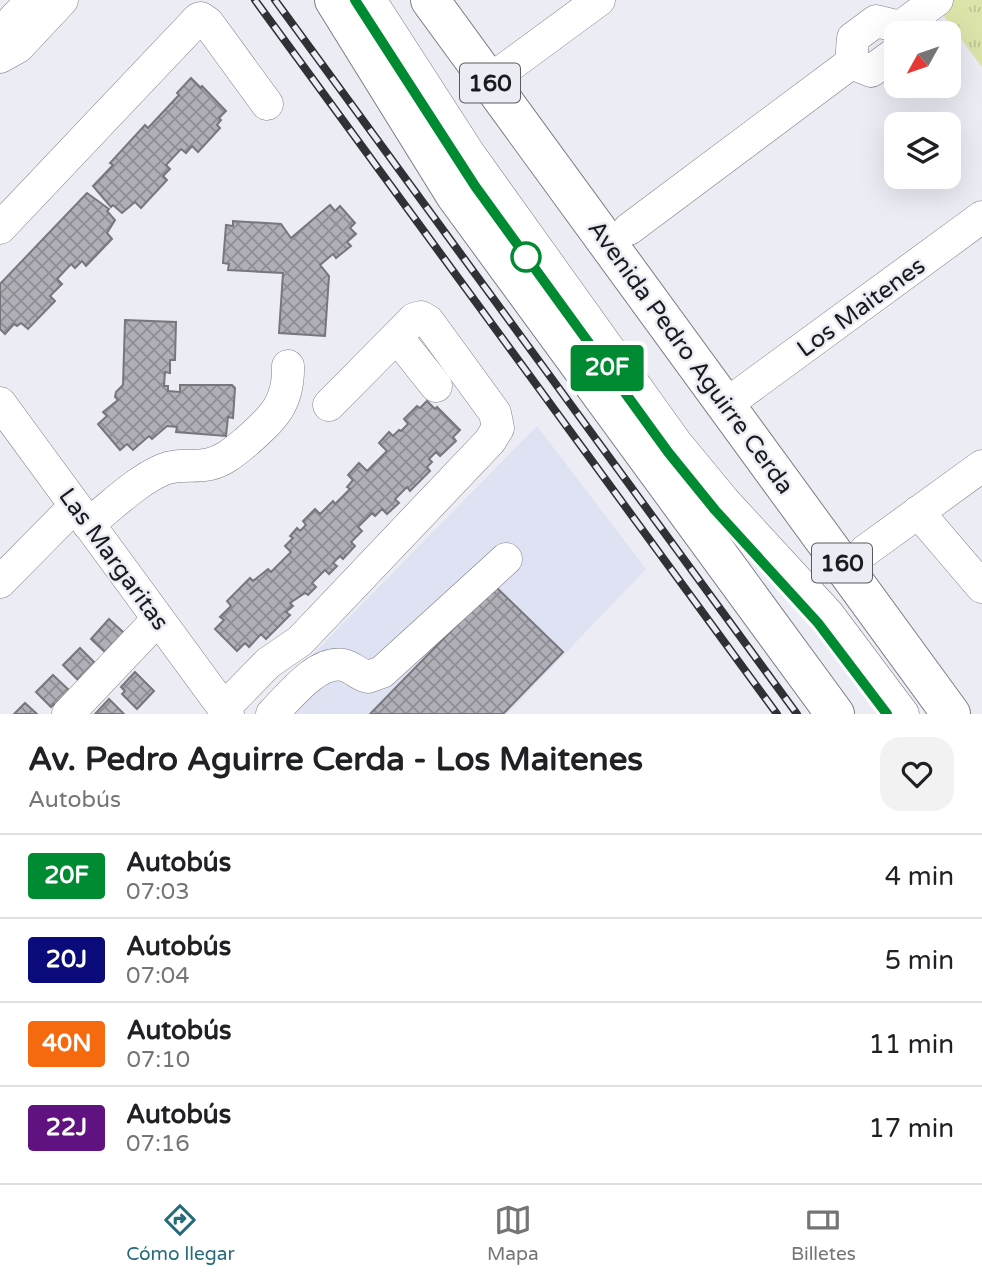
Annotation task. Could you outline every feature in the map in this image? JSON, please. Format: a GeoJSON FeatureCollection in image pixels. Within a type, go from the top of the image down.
{"type":"FeatureCollection","features":[{"type":"Feature","properties":{"kind":"highway"},"geometry":{"type":"LineString","coordinates":[[309,0],[392,117],[455,195],[835,714]]}},
{"type":"Feature","properties":{"kind":"highway"},"geometry":{"type":"LineString","coordinates":[[334,0],[455,195]]}},
{"type":"Feature","properties":{"kind":"highway","name":"Avenida Pedro Aguirre Cerda"},"geometry":{"type":"LineString","coordinates":[[430,0],[951,714]]}},
{"type":"Feature","properties":{"kind":"street"},"geometry":{"type":"LineString","coordinates":[[0,34],[32,0]]}},
{"type":"Feature","properties":{"kind":"street"},"geometry":{"type":"LineString","coordinates":[[0,57],[18,47],[62,0]]}},
{"type":"Feature","properties":{"kind":"street"},"geometry":{"type":"LineString","coordinates":[[355,0],[475,186],[668,452],[715,510],[818,623],[887,714]]}},
{"type":"Feature","properties":{"kind":"street"},"geometry":{"type":"LineString","coordinates":[[370,0],[468,152],[677,444],[724,501],[828,614],[904,714]]}},
{"type":"Feature","properties":{"kind":"street"},"geometry":{"type":"LineString","coordinates":[[501,72],[599,0]]}},
{"type":"Feature","properties":{"kind":"street"},"geometry":{"type":"LineString","coordinates":[[916,21],[937,0]]}},
{"type":"Feature","properties":{"kind":"street"},"geometry":{"type":"LineString","coordinates":[[0,228],[198,19],[208,23],[267,104]]}},
{"type":"Feature","properties":{"kind":"street"},"geometry":{"type":"LineString","coordinates":[[629,229],[851,63],[853,38],[876,21],[884,27]]}},
{"type":"Feature","properties":{"kind":"street","name":"Los Maitenes"},"geometry":{"type":"LineString","coordinates":[[739,395],[982,217]]}},
{"type":"Feature","properties":{"kind":"street"},"geometry":{"type":"LineString","coordinates":[[226,711],[268,663],[300,641],[495,435],[498,428],[495,414],[425,318],[417,317],[329,405]]}},
{"type":"Feature","properties":{"kind":"street"},"geometry":{"type":"LineString","coordinates":[[397,337],[436,386]]}},
{"type":"Feature","properties":{"kind":"street"},"geometry":{"type":"LineString","coordinates":[[0,582],[82,515],[163,469],[212,464],[232,454],[275,414],[286,393],[288,366]]}},
{"type":"Feature","properties":{"kind":"street","name":"Las Margaritas"},"geometry":{"type":"LineString","coordinates":[[0,403],[226,711]]}},
{"type":"Feature","properties":{"kind":"street"},"geometry":{"type":"LineString","coordinates":[[864,551],[982,466]]}},
{"type":"Feature","properties":{"kind":"street"},"geometry":{"type":"LineString","coordinates":[[918,512],[982,587]]}},
{"type":"Feature","properties":{"kind":"street"},"geometry":{"type":"LineString","coordinates":[[272,714],[324,667],[339,664],[348,666],[368,677],[382,672],[506,559]]}},
{"type":"Feature","properties":{"kind":"street"},"geometry":{"type":"LineString","coordinates":[[68,714],[158,619]]}},
{"type":"Feature","properties":{"kind":"shaded area"},"geometry":{"type":"Polygon","coordinates":[[[537,426],[646,569],[507,714],[270,714],[263,705],[537,426]]]}},
{"type":"Feature","properties":{"kind":"green space"},"geometry":{"type":"Polygon","coordinates":[[[932,0],[982,0],[982,67],[961,39],[961,21],[948,21],[932,0]]]}},
{"type":"Feature","properties":{"kind":"building"},"geometry":{"type":"Polygon","coordinates":[[[191,78],[226,111],[219,118],[221,120],[217,125],[220,128],[198,152],[192,146],[186,153],[181,149],[166,165],[170,169],[163,176],[167,180],[141,208],[135,202],[122,213],[113,205],[111,207],[93,186],[113,165],[110,163],[145,125],[148,128],[191,78]]]}},
{"type":"Feature","properties":{"kind":"building"},"geometry":{"type":"Polygon","coordinates":[[[87,193],[109,209],[107,211],[115,220],[107,233],[112,239],[86,266],[82,261],[75,268],[71,264],[57,279],[62,284],[50,296],[55,301],[28,329],[21,323],[17,326],[14,324],[5,334],[0,329],[0,284],[87,193]]]}},
{"type":"Feature","properties":{"kind":"building"},"geometry":{"type":"Polygon","coordinates":[[[330,205],[335,211],[340,206],[355,223],[350,228],[356,234],[347,242],[351,246],[336,258],[333,254],[320,265],[329,276],[325,336],[279,333],[283,273],[228,270],[229,264],[223,263],[226,225],[233,226],[233,221],[281,224],[291,238],[330,205]]]}},
{"type":"Feature","properties":{"kind":"building"},"geometry":{"type":"Polygon","coordinates":[[[125,320],[176,322],[175,360],[170,360],[170,373],[165,372],[164,386],[168,386],[168,391],[180,392],[180,385],[232,385],[235,388],[233,418],[228,417],[226,436],[176,432],[177,427],[167,426],[152,439],[149,436],[133,450],[127,444],[120,450],[98,424],[107,416],[103,412],[118,400],[115,397],[116,392],[123,385],[125,320]]]}},
{"type":"Feature","properties":{"kind":"building"},"geometry":{"type":"Polygon","coordinates":[[[427,401],[460,430],[453,437],[456,441],[440,456],[436,452],[429,459],[432,462],[427,467],[430,471],[410,491],[407,487],[395,499],[399,503],[387,514],[382,509],[375,516],[372,513],[358,527],[362,531],[351,542],[355,546],[343,559],[340,556],[333,563],[337,566],[329,574],[325,570],[312,583],[316,587],[308,595],[305,593],[290,603],[293,606],[286,612],[290,615],[266,639],[261,634],[249,647],[245,643],[237,651],[215,629],[224,620],[220,617],[231,606],[227,601],[250,578],[253,581],[268,569],[271,572],[291,552],[285,546],[293,538],[290,536],[297,528],[300,531],[306,525],[303,521],[315,509],[320,514],[333,501],[335,504],[350,489],[347,487],[353,480],[348,475],[359,463],[367,471],[387,451],[379,443],[389,432],[393,436],[401,431],[408,424],[404,419],[417,406],[420,408],[427,401]]]}},
{"type":"Feature","properties":{"kind":"building"},"geometry":{"type":"Polygon","coordinates":[[[495,586],[563,652],[503,714],[370,714],[495,586]]]}},
{"type":"Feature","properties":{"kind":"building"},"geometry":{"type":"Polygon","coordinates":[[[109,619],[124,633],[109,656],[91,639],[109,619]]]}},
{"type":"Feature","properties":{"kind":"building"},"geometry":{"type":"Polygon","coordinates":[[[80,648],[99,667],[85,681],[81,677],[78,680],[63,665],[80,648]]]}},
{"type":"Feature","properties":{"kind":"building"},"geometry":{"type":"Polygon","coordinates":[[[135,672],[154,691],[137,709],[122,694],[125,691],[121,687],[135,672]]]}},
{"type":"Feature","properties":{"kind":"building"},"geometry":{"type":"Polygon","coordinates":[[[53,675],[72,693],[58,708],[54,704],[51,707],[36,692],[53,675]]]}},
{"type":"Feature","properties":{"kind":"building"},"geometry":{"type":"Polygon","coordinates":[[[109,699],[124,714],[95,714],[109,699]]]}},
{"type":"Feature","properties":{"kind":"building"},"geometry":{"type":"Polygon","coordinates":[[[25,703],[37,714],[14,714],[25,703]]]}},
{"type":"Feature","properties":{"kind":"railway"},"geometry":{"type":"LineString","coordinates":[[255,0],[777,714]]}},
{"type":"Feature","properties":{"kind":"railway"},"geometry":{"type":"LineString","coordinates":[[275,0],[797,714]]}},
{"type":"Feature","properties":{"kind":"bus line","name":"20F"},"geometry":{"type":"LineString","coordinates":[[355,0],[475,186],[668,452],[715,510],[818,623],[887,714]]}}]}
